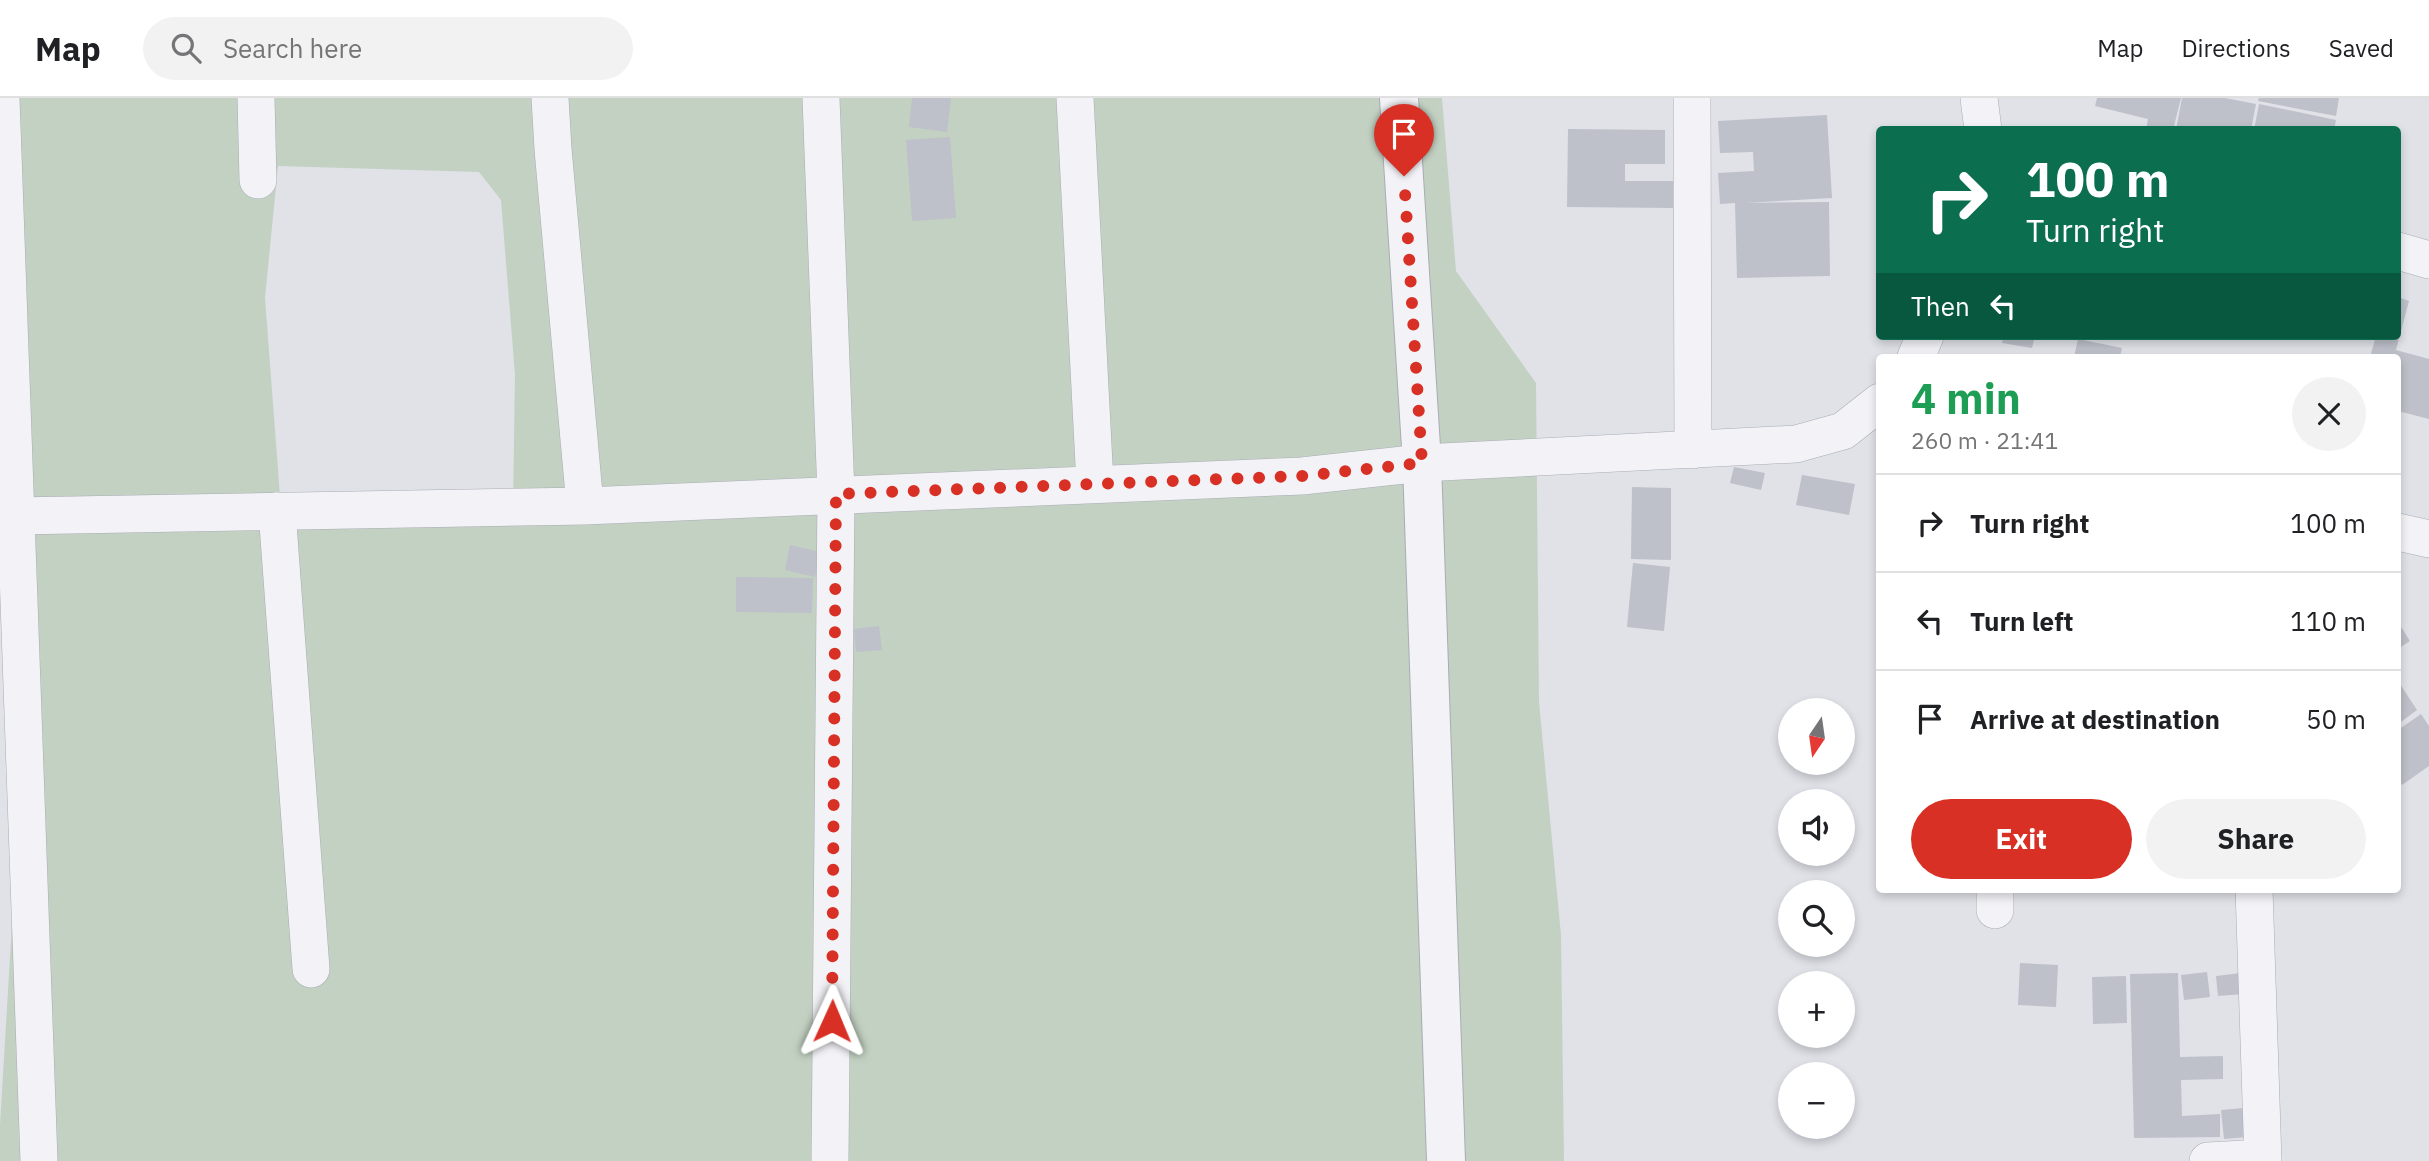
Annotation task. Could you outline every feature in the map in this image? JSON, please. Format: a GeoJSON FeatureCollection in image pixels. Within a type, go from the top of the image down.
{"type":"FeatureCollection","features":[{"type":"Feature","properties":{"kind":"street"},"geometry":{"type":"LineString","coordinates":[[1,98],[39,1161]]}},
{"type":"Feature","properties":{"kind":"street"},"geometry":{"type":"LineString","coordinates":[[256,98],[258,180]]}},
{"type":"Feature","properties":{"kind":"street"},"geometry":{"type":"LineString","coordinates":[[550,98],[585,506]]}},
{"type":"Feature","properties":{"kind":"street"},"geometry":{"type":"LineString","coordinates":[[821,98],[836,494],[830,1161]]}},
{"type":"Feature","properties":{"kind":"street"},"geometry":{"type":"LineString","coordinates":[[1075,98],[1095,484]]}},
{"type":"Feature","properties":{"kind":"street"},"geometry":{"type":"LineString","coordinates":[[1399,98],[1422,463],[1446,1161]]}},
{"type":"Feature","properties":{"kind":"street"},"geometry":{"type":"LineString","coordinates":[[1692,98],[1693,450]]}},
{"type":"Feature","properties":{"kind":"street"},"geometry":{"type":"LineString","coordinates":[[1979,98],[1982,126]]}},
{"type":"Feature","properties":{"kind":"street"},"geometry":{"type":"LineString","coordinates":[[2401,252],[2429,260]]}},
{"type":"Feature","properties":{"kind":"street"},"geometry":{"type":"LineString","coordinates":[[16,516],[585,506],[1302,476],[1422,463],[1796,444],[1843,430],[1876,405]]}},
{"type":"Feature","properties":{"kind":"street"},"geometry":{"type":"LineString","coordinates":[[278,512],[311,970]]}},
{"type":"Feature","properties":{"kind":"street"},"geometry":{"type":"LineString","coordinates":[[2401,533],[2429,539]]}},
{"type":"Feature","properties":{"kind":"street"},"geometry":{"type":"LineString","coordinates":[[2208,1161],[2263,1160],[2254,893]]}},
{"type":"Feature","properties":{"kind":"green space"},"geometry":{"type":"Polygon","coordinates":[[[0,98],[1442,98],[1456,271],[1536,383],[1539,702],[1561,935],[1564,1161],[0,1161],[19,806],[0,98]],[[278,166],[265,298],[280,496],[513,506],[515,375],[501,200],[479,172],[278,166]]]}},
{"type":"Feature","properties":{"kind":"building"},"geometry":{"type":"Polygon","coordinates":[[[912,98],[951,98],[947,132],[909,127],[912,98]]]}},
{"type":"Feature","properties":{"kind":"building"},"geometry":{"type":"Polygon","coordinates":[[[2097,98],[2181,98],[2174,126],[2147,126],[2148,119],[2095,106],[2097,98]]]}},
{"type":"Feature","properties":{"kind":"building"},"geometry":{"type":"Polygon","coordinates":[[[2182,98],[2225,98],[2256,104],[2252,126],[2177,126],[2182,98]]]}},
{"type":"Feature","properties":{"kind":"building"},"geometry":{"type":"Polygon","coordinates":[[[2259,98],[2339,98],[2336,116],[2258,101],[2259,98]]]}},
{"type":"Feature","properties":{"kind":"building"},"geometry":{"type":"Polygon","coordinates":[[[2259,104],[2336,120],[2335,126],[2255,126],[2259,104]]]}},
{"type":"Feature","properties":{"kind":"building"},"geometry":{"type":"Polygon","coordinates":[[[1827,115],[1832,198],[1745,203],[1829,202],[1830,276],[1737,278],[1735,203],[1720,204],[1718,173],[1754,171],[1753,152],[1720,153],[1718,121],[1827,115]]]}},
{"type":"Feature","properties":{"kind":"building"},"geometry":{"type":"Polygon","coordinates":[[[1568,129],[1665,130],[1665,164],[1625,164],[1625,181],[1673,181],[1673,208],[1567,207],[1568,129]]]}},
{"type":"Feature","properties":{"kind":"building"},"geometry":{"type":"Polygon","coordinates":[[[950,137],[956,218],[912,221],[906,140],[950,137]]]}},
{"type":"Feature","properties":{"kind":"building"},"geometry":{"type":"Polygon","coordinates":[[[2401,298],[2409,301],[2401,331],[2401,298]]]}},
{"type":"Feature","properties":{"kind":"building"},"geometry":{"type":"Polygon","coordinates":[[[2003,340],[2034,340],[2032,348],[2002,343],[2003,340]]]}},
{"type":"Feature","properties":{"kind":"building"},"geometry":{"type":"Polygon","coordinates":[[[2078,340],[2122,348],[2121,354],[2075,354],[2078,340]]]}},
{"type":"Feature","properties":{"kind":"building"},"geometry":{"type":"Polygon","coordinates":[[[2375,340],[2399,340],[2396,350],[2429,359],[2429,419],[2401,412],[2401,354],[2371,354],[2375,340]]]}},
{"type":"Feature","properties":{"kind":"building"},"geometry":{"type":"Polygon","coordinates":[[[1734,467],[1765,473],[1761,490],[1730,483],[1734,467]]]}},
{"type":"Feature","properties":{"kind":"building"},"geometry":{"type":"Polygon","coordinates":[[[1802,475],[1855,484],[1849,515],[1796,505],[1802,475]]]}},
{"type":"Feature","properties":{"kind":"building"},"geometry":{"type":"Polygon","coordinates":[[[1632,487],[1671,488],[1671,560],[1631,559],[1632,487]]]}},
{"type":"Feature","properties":{"kind":"building"},"geometry":{"type":"Polygon","coordinates":[[[790,545],[820,552],[815,577],[785,570],[790,545]]]}},
{"type":"Feature","properties":{"kind":"building"},"geometry":{"type":"Polygon","coordinates":[[[1633,563],[1670,567],[1664,631],[1627,627],[1633,563]]]}},
{"type":"Feature","properties":{"kind":"building"},"geometry":{"type":"Polygon","coordinates":[[[736,577],[813,578],[812,613],[736,612],[736,577]]]}},
{"type":"Feature","properties":{"kind":"building"},"geometry":{"type":"Polygon","coordinates":[[[879,626],[882,650],[856,652],[854,629],[879,626]]]}},
{"type":"Feature","properties":{"kind":"building"},"geometry":{"type":"Polygon","coordinates":[[[2401,627],[2410,641],[2401,647],[2401,627]]]}},
{"type":"Feature","properties":{"kind":"building"},"geometry":{"type":"Polygon","coordinates":[[[2401,686],[2417,710],[2401,722],[2401,686]]]}},
{"type":"Feature","properties":{"kind":"building"},"geometry":{"type":"Polygon","coordinates":[[[2421,714],[2429,726],[2429,766],[2402,785],[2401,783],[2401,728],[2421,714]]]}},
{"type":"Feature","properties":{"kind":"building"},"geometry":{"type":"Polygon","coordinates":[[[2020,963],[2058,965],[2056,1007],[2018,1005],[2020,963]]]}},
{"type":"Feature","properties":{"kind":"building"},"geometry":{"type":"Polygon","coordinates":[[[2207,972],[2210,997],[2184,1000],[2181,975],[2207,972]]]}},
{"type":"Feature","properties":{"kind":"building"},"geometry":{"type":"Polygon","coordinates":[[[2178,973],[2180,1057],[2223,1056],[2223,1079],[2181,1080],[2182,1116],[2220,1114],[2220,1137],[2134,1138],[2130,974],[2178,973]]]}},
{"type":"Feature","properties":{"kind":"building"},"geometry":{"type":"Polygon","coordinates":[[[2241,973],[2244,994],[2218,996],[2216,976],[2241,973]]]}},
{"type":"Feature","properties":{"kind":"building"},"geometry":{"type":"Polygon","coordinates":[[[2126,976],[2127,1023],[2093,1024],[2092,977],[2126,976]]]}},
{"type":"Feature","properties":{"kind":"building"},"geometry":{"type":"Polygon","coordinates":[[[2255,1107],[2258,1136],[2224,1139],[2221,1110],[2255,1107]]]}},
{"type":"Feature","properties":{"kind":"route"},"geometry":{"type":"LineString","coordinates":[[832,1021],[836,494],[1302,476],[1422,463],[1404,176]]}}]}
